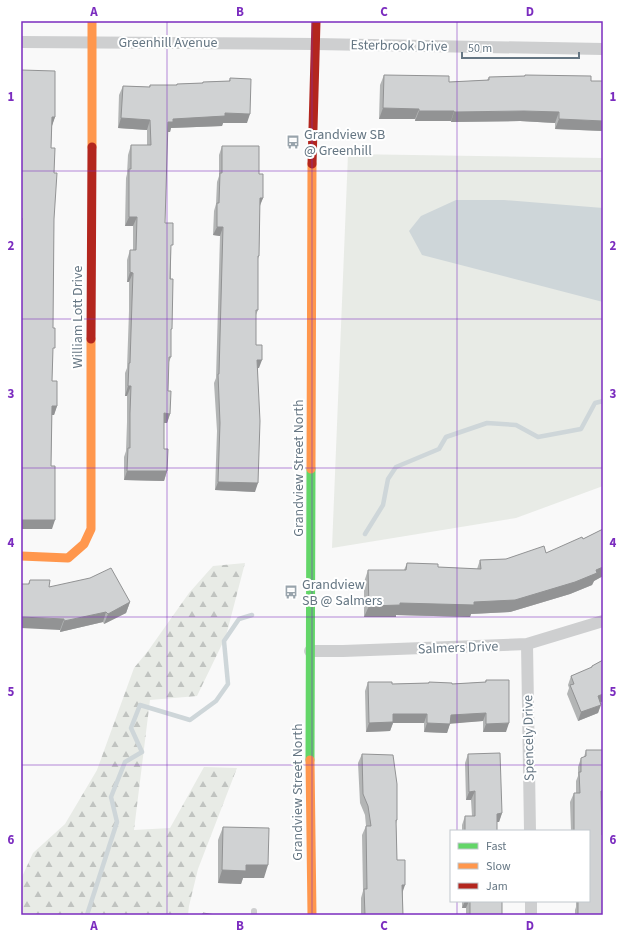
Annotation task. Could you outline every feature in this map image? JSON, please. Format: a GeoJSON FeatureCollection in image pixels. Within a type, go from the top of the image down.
{"type":"FeatureCollection","features":[{"type":"Feature","properties":{"kind":"street","name":"William Lott Drive"},"geometry":{"type":"LineString","coordinates":[[21,556],[68,558],[84,544],[91,529],[92,21]]}},
{"type":"Feature","properties":{"kind":"street","name":"Grandview Street North"},"geometry":{"type":"LineString","coordinates":[[312,915],[310,651],[312,149],[316,21]]}},
{"type":"Feature","properties":{"kind":"street","name":"Greenhill Avenue"},"geometry":{"type":"LineString","coordinates":[[21,42],[315,44]]}},
{"type":"Feature","properties":{"kind":"street","name":"Esterbrook Drive"},"geometry":{"type":"LineString","coordinates":[[315,44],[603,49]]}},
{"type":"Feature","properties":{"kind":"street","name":"Salmers Drive"},"geometry":{"type":"LineString","coordinates":[[310,651],[527,644],[603,621]]}},
{"type":"Feature","properties":{"kind":"street","name":"Spencely Drive"},"geometry":{"type":"LineString","coordinates":[[527,644],[530,830]]}},
{"type":"Feature","properties":{"kind":"street"},"geometry":{"type":"LineString","coordinates":[[531,902],[531,915]]}},
{"type":"Feature","properties":{"kind":"green space"},"geometry":{"type":"Polygon","coordinates":[[[348,154],[603,158],[603,486],[516,518],[332,548],[348,154]]]}},
{"type":"Feature","properties":{"kind":"green space"},"geometry":{"type":"Polygon","coordinates":[[[245,563],[226,636],[197,696],[150,700],[134,830],[170,828],[204,767],[237,768],[198,869],[188,915],[21,915],[21,879],[33,853],[65,824],[97,770],[134,668],[148,651],[189,593],[213,566],[245,563]]]}},
{"type":"Feature","properties":{"kind":"shaded area"},"geometry":{"type":"Polygon","coordinates":[[[456,200],[504,200],[603,208],[603,302],[422,255],[409,231],[421,216],[456,200]]]}},
{"type":"Feature","properties":{"kind":"building"},"geometry":{"type":"Polygon","coordinates":[[[21,70],[55,71],[55,117],[52,117],[51,148],[55,148],[54,173],[57,173],[54,219],[53,328],[55,328],[55,348],[53,348],[52,381],[57,381],[57,406],[52,406],[51,466],[55,466],[55,520],[21,520],[21,70]]]}},
{"type":"Feature","properties":{"kind":"building"},"geometry":{"type":"Polygon","coordinates":[[[384,75],[449,76],[449,82],[489,80],[489,77],[525,75],[591,76],[591,81],[603,81],[603,121],[559,119],[559,112],[454,112],[383,108],[384,75]]]}},
{"type":"Feature","properties":{"kind":"building"},"geometry":{"type":"Polygon","coordinates":[[[230,78],[251,79],[250,114],[225,113],[225,116],[173,119],[173,122],[168,122],[165,223],[173,223],[170,279],[173,279],[171,357],[169,357],[168,391],[171,391],[170,414],[164,413],[164,449],[168,449],[167,471],[127,471],[128,448],[130,448],[131,386],[128,386],[133,273],[130,272],[130,250],[136,250],[137,217],[129,217],[129,169],[131,169],[131,145],[151,145],[150,120],[121,118],[123,86],[150,87],[150,85],[177,85],[230,81],[230,78]]]}},
{"type":"Feature","properties":{"kind":"building"},"geometry":{"type":"Polygon","coordinates":[[[222,146],[259,146],[259,174],[263,174],[263,198],[260,198],[258,310],[256,310],[256,345],[262,345],[262,360],[257,360],[260,421],[258,483],[218,482],[220,423],[218,374],[223,227],[217,227],[217,203],[219,203],[220,173],[222,173],[222,146]]]}},
{"type":"Feature","properties":{"kind":"building"},"geometry":{"type":"Polygon","coordinates":[[[603,529],[603,567],[596,570],[597,573],[575,582],[515,600],[474,602],[474,605],[400,603],[400,605],[369,606],[368,570],[406,570],[407,563],[438,564],[438,567],[481,569],[480,560],[506,559],[544,546],[546,553],[582,537],[583,539],[603,529]]]}},
{"type":"Feature","properties":{"kind":"building"},"geometry":{"type":"Polygon","coordinates":[[[111,568],[130,602],[108,614],[106,612],[64,621],[64,619],[21,617],[21,584],[29,584],[30,580],[50,580],[49,587],[90,578],[111,568]]]}},
{"type":"Feature","properties":{"kind":"building"},"geometry":{"type":"Polygon","coordinates":[[[603,660],[603,694],[598,696],[601,705],[581,712],[570,685],[574,684],[571,676],[592,667],[603,660]]]}},
{"type":"Feature","properties":{"kind":"building"},"geometry":{"type":"Polygon","coordinates":[[[486,680],[509,680],[509,723],[486,724],[486,713],[451,715],[450,724],[427,723],[427,714],[393,714],[393,722],[369,723],[368,682],[392,682],[392,684],[429,682],[452,684],[486,682],[486,680]]]}},
{"type":"Feature","properties":{"kind":"building"},"geometry":{"type":"Polygon","coordinates":[[[586,750],[603,750],[603,791],[601,791],[603,835],[603,915],[578,915],[578,902],[590,902],[590,830],[574,830],[574,793],[580,793],[579,772],[581,772],[581,758],[586,756],[586,750]]]}},
{"type":"Feature","properties":{"kind":"building"},"geometry":{"type":"Polygon","coordinates":[[[500,753],[502,813],[497,814],[497,830],[465,830],[465,816],[475,816],[475,791],[469,792],[468,754],[500,753]]]}},
{"type":"Feature","properties":{"kind":"building"},"geometry":{"type":"Polygon","coordinates":[[[362,754],[393,755],[397,784],[397,860],[405,860],[405,885],[402,885],[403,915],[365,915],[364,889],[367,889],[366,826],[371,826],[368,806],[363,794],[362,754]]]}},
{"type":"Feature","properties":{"kind":"building"},"geometry":{"type":"Polygon","coordinates":[[[223,827],[269,828],[268,865],[246,865],[246,871],[222,870],[223,827]]]}},
{"type":"Feature","properties":{"kind":"building"},"geometry":{"type":"Polygon","coordinates":[[[470,902],[502,902],[502,915],[470,915],[470,902]]]}},
{"type":"Feature","properties":{"kind":"building"},"geometry":{"type":"Polygon","coordinates":[[[203,913],[216,915],[203,915],[203,913]]]}},
{"type":"Feature","properties":{"kind":"waterway"},"geometry":{"type":"LineString","coordinates":[[365,534],[383,505],[388,479],[396,467],[439,449],[446,437],[487,423],[516,425],[538,437],[581,429],[595,403],[603,401]]}},
{"type":"Feature","properties":{"kind":"waterway"},"geometry":{"type":"LineString","coordinates":[[87,915],[117,822],[111,797],[125,762],[142,752],[131,728],[140,705],[190,720],[216,701],[228,684],[224,641],[239,619],[252,615]]}},
{"type":"Feature","properties":{"kind":"traffic: fast"},"geometry":{"type":"LineString","coordinates":[[310,760],[311,469]]}},
{"type":"Feature","properties":{"kind":"traffic: slow"},"geometry":{"type":"LineString","coordinates":[[92,21],[92,147]]}},
{"type":"Feature","properties":{"kind":"traffic: slow"},"geometry":{"type":"LineString","coordinates":[[311,469],[312,164]]}},
{"type":"Feature","properties":{"kind":"traffic: slow"},"geometry":{"type":"LineString","coordinates":[[21,556],[68,558],[84,544],[91,529],[91,339]]}},
{"type":"Feature","properties":{"kind":"traffic: slow"},"geometry":{"type":"LineString","coordinates":[[310,760],[312,915]]}},
{"type":"Feature","properties":{"kind":"traffic: jam"},"geometry":{"type":"LineString","coordinates":[[312,164],[316,21]]}},
{"type":"Feature","properties":{"kind":"traffic: jam"},"geometry":{"type":"LineString","coordinates":[[91,339],[92,147]]}},
{"type":"Feature","properties":{"kind":"place","name":"Grandview SB @ Greenhill"},"geometry":{"type":"Point","coordinates":[293,142]}},
{"type":"Feature","properties":{"kind":"place","name":"Grandview SB @ Salmers"},"geometry":{"type":"Point","coordinates":[291,592]}}]}
